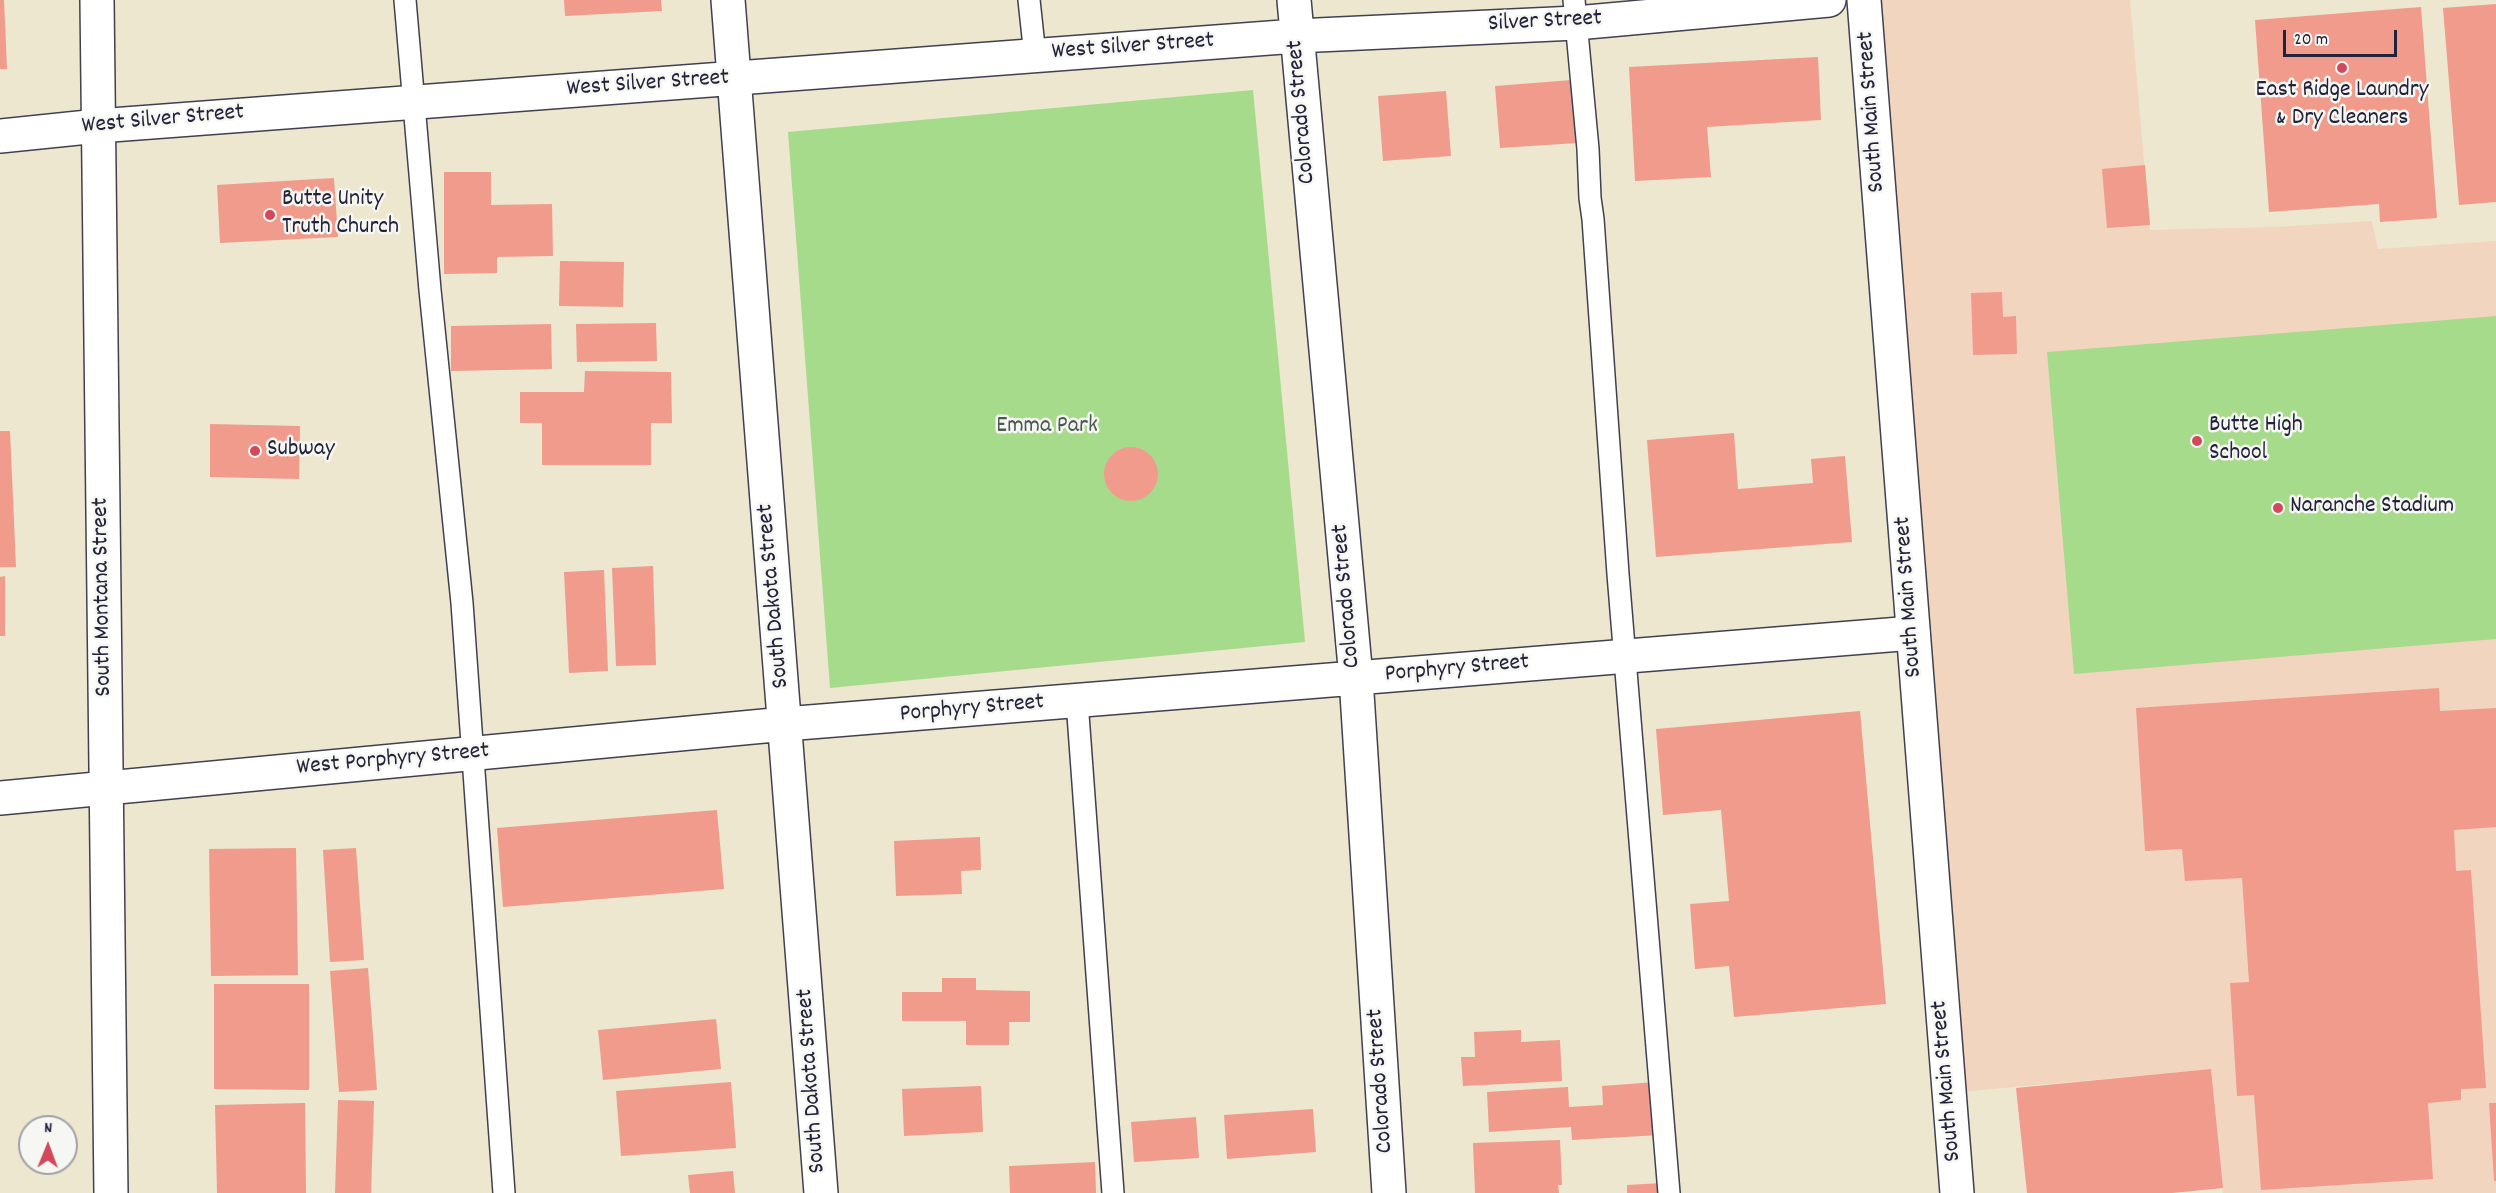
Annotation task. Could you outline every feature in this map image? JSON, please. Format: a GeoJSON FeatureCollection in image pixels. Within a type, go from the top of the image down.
{"type":"FeatureCollection","features":[{"type":"Feature","properties":{"kind":"street","name":"South Montana Street"},"geometry":{"type":"LineString","coordinates":[[97,0],[111,1193]]}},
{"type":"Feature","properties":{"kind":"street","name":"South Dakota Street"},"geometry":{"type":"LineString","coordinates":[[728,0],[821,1193]]}},
{"type":"Feature","properties":{"kind":"street","name":"Colorado Street"},"geometry":{"type":"LineString","coordinates":[[1294,0],[1356,678],[1389,1193]]}},
{"type":"Feature","properties":{"kind":"street","name":"Silver Street"},"geometry":{"type":"LineString","coordinates":[[1296,36],[1575,11],[1829,0]]}},
{"type":"Feature","properties":{"kind":"street","name":"South Main Street"},"geometry":{"type":"LineString","coordinates":[[1864,0],[1957,1193]]}},
{"type":"Feature","properties":{"kind":"street","name":"West Silver Street"},"geometry":{"type":"LineString","coordinates":[[0,136],[98,126],[1296,36]]}},
{"type":"Feature","properties":{"kind":"street","name":"Porphyry Street"},"geometry":{"type":"LineString","coordinates":[[785,724],[1913,633]]}},
{"type":"Feature","properties":{"kind":"street","name":"West Porphyry Street"},"geometry":{"type":"LineString","coordinates":[[0,798],[106,786],[785,724]]}},
{"type":"Feature","properties":{"kind":"lane"},"geometry":{"type":"LineString","coordinates":[[405,0],[412,102],[462,603],[504,1193]]}},
{"type":"Feature","properties":{"kind":"lane"},"geometry":{"type":"LineString","coordinates":[[1029,0],[1035,56]]}},
{"type":"Feature","properties":{"kind":"lane"},"geometry":{"type":"LineString","coordinates":[[1575,11],[1588,149],[1669,1193]]}},
{"type":"Feature","properties":{"kind":"lane"},"geometry":{"type":"LineString","coordinates":[[1077,701],[1113,1193]]}},
{"type":"Feature","properties":{"kind":"shaded area","name":"Butte High School"},"geometry":{"type":"Polygon","coordinates":[[[1864,0],[2130,0],[2150,230],[2276,227],[2372,221],[2378,249],[2496,241],[2496,1193],[2223,1193],[2211,1069],[1950,1093],[1864,0]]]}},
{"type":"Feature","properties":{"kind":"green space","name":"Emma Park"},"geometry":{"type":"Polygon","coordinates":[[[1253,90],[1305,642],[830,688],[788,132],[1253,90]]]}},
{"type":"Feature","properties":{"kind":"green space","name":"Naranche Stadium"},"geometry":{"type":"Polygon","coordinates":[[[2496,316],[2496,639],[2074,674],[2047,352],[2496,316]]]}},
{"type":"Feature","properties":{"kind":"building"},"geometry":{"type":"Polygon","coordinates":[[[0,0],[4,0],[7,69],[0,69],[0,0]]]}},
{"type":"Feature","properties":{"kind":"building"},"geometry":{"type":"Polygon","coordinates":[[[564,0],[661,0],[662,11],[565,16],[564,0]]]}},
{"type":"Feature","properties":{"kind":"building"},"geometry":{"type":"Polygon","coordinates":[[[2496,4],[2496,202],[2459,205],[2443,8],[2496,4]]]}},
{"type":"Feature","properties":{"kind":"building"},"geometry":{"type":"Polygon","coordinates":[[[2421,7],[2437,218],[2380,222],[2379,204],[2269,212],[2255,20],[2421,7]]]}},
{"type":"Feature","properties":{"kind":"building"},"geometry":{"type":"Polygon","coordinates":[[[1818,57],[1821,120],[1707,127],[1711,177],[1635,181],[1629,67],[1818,57]]]}},
{"type":"Feature","properties":{"kind":"building"},"geometry":{"type":"Polygon","coordinates":[[[1572,80],[1577,143],[1500,148],[1495,86],[1572,80]]]}},
{"type":"Feature","properties":{"kind":"building"},"geometry":{"type":"Polygon","coordinates":[[[1446,91],[1451,156],[1383,161],[1378,96],[1446,91]]]}},
{"type":"Feature","properties":{"kind":"building"},"geometry":{"type":"Polygon","coordinates":[[[2145,165],[2150,225],[2107,228],[2102,169],[2145,165]]]}},
{"type":"Feature","properties":{"kind":"building"},"geometry":{"type":"Polygon","coordinates":[[[444,172],[491,172],[491,205],[552,204],[553,256],[497,257],[497,273],[444,274],[444,172]]]}},
{"type":"Feature","properties":{"kind":"building"},"geometry":{"type":"Polygon","coordinates":[[[334,178],[338,237],[220,243],[217,185],[334,178]]]}},
{"type":"Feature","properties":{"kind":"building"},"geometry":{"type":"Polygon","coordinates":[[[560,261],[624,262],[623,307],[559,306],[560,261]]]}},
{"type":"Feature","properties":{"kind":"building"},"geometry":{"type":"Polygon","coordinates":[[[2002,292],[2003,317],[2016,316],[2017,354],[1973,355],[1971,293],[2002,292]]]}},
{"type":"Feature","properties":{"kind":"building"},"geometry":{"type":"Polygon","coordinates":[[[656,323],[657,361],[577,362],[576,324],[656,323]]]}},
{"type":"Feature","properties":{"kind":"building"},"geometry":{"type":"Polygon","coordinates":[[[551,324],[552,369],[451,371],[451,326],[551,324]]]}},
{"type":"Feature","properties":{"kind":"building"},"geometry":{"type":"Polygon","coordinates":[[[585,371],[671,372],[672,423],[651,423],[651,465],[542,465],[542,423],[520,423],[520,392],[584,392],[585,371]]]}},
{"type":"Feature","properties":{"kind":"building","name":"Subway"},"geometry":{"type":"Polygon","coordinates":[[[210,424],[300,426],[299,479],[210,477],[210,424]]]}},
{"type":"Feature","properties":{"kind":"building"},"geometry":{"type":"Polygon","coordinates":[[[0,431],[10,431],[16,567],[0,567],[0,431]]]}},
{"type":"Feature","properties":{"kind":"building"},"geometry":{"type":"Polygon","coordinates":[[[1734,433],[1738,489],[1813,483],[1811,459],[1845,456],[1852,542],[1656,557],[1647,440],[1734,433]]]}},
{"type":"Feature","properties":{"kind":"building"},"geometry":{"type":"Polygon","coordinates":[[[1126,447],[1136,447],[1146,451],[1154,459],[1158,474],[1154,489],[1146,497],[1136,501],[1126,501],[1116,497],[1108,489],[1104,479],[1104,469],[1108,459],[1116,451],[1126,447]]]}},
{"type":"Feature","properties":{"kind":"building"},"geometry":{"type":"Polygon","coordinates":[[[653,566],[656,665],[616,666],[612,568],[653,566]]]}},
{"type":"Feature","properties":{"kind":"building"},"geometry":{"type":"Polygon","coordinates":[[[604,570],[608,671],[569,673],[564,572],[604,570]]]}},
{"type":"Feature","properties":{"kind":"building"},"geometry":{"type":"Polygon","coordinates":[[[5,576],[5,636],[0,636],[0,577],[5,576]]]}},
{"type":"Feature","properties":{"kind":"building"},"geometry":{"type":"Polygon","coordinates":[[[2439,688],[2440,711],[2496,708],[2496,827],[2454,830],[2456,871],[2471,870],[2486,1088],[2461,1089],[2461,1100],[2428,1103],[2433,1179],[2261,1190],[2254,1095],[2237,1096],[2230,983],[2249,982],[2242,878],[2185,881],[2182,849],[2145,851],[2136,708],[2439,688]]]}},
{"type":"Feature","properties":{"kind":"building"},"geometry":{"type":"Polygon","coordinates":[[[1860,711],[1886,1004],[1734,1017],[1729,966],[1695,969],[1690,904],[1729,901],[1721,810],[1663,815],[1656,729],[1860,711]]]}},
{"type":"Feature","properties":{"kind":"building"},"geometry":{"type":"Polygon","coordinates":[[[717,810],[724,889],[503,907],[497,828],[717,810]]]}},
{"type":"Feature","properties":{"kind":"building"},"geometry":{"type":"Polygon","coordinates":[[[980,837],[981,870],[961,871],[962,894],[896,896],[894,841],[980,837]]]}},
{"type":"Feature","properties":{"kind":"building"},"geometry":{"type":"Polygon","coordinates":[[[296,848],[298,975],[211,976],[209,849],[296,848]]]}},
{"type":"Feature","properties":{"kind":"building"},"geometry":{"type":"Polygon","coordinates":[[[356,848],[364,960],[330,962],[323,850],[356,848]]]}},
{"type":"Feature","properties":{"kind":"building"},"geometry":{"type":"Polygon","coordinates":[[[368,968],[377,1090],[339,1092],[330,971],[368,968]]]}},
{"type":"Feature","properties":{"kind":"building"},"geometry":{"type":"Polygon","coordinates":[[[942,978],[976,978],[976,990],[1030,991],[1030,1022],[1009,1022],[1009,1045],[966,1045],[966,1021],[902,1021],[902,992],[942,992],[942,978]]]}},
{"type":"Feature","properties":{"kind":"building"},"geometry":{"type":"Polygon","coordinates":[[[214,984],[309,984],[309,1090],[214,1089],[214,984]]]}},
{"type":"Feature","properties":{"kind":"building"},"geometry":{"type":"Polygon","coordinates":[[[716,1019],[721,1069],[603,1080],[598,1030],[716,1019]]]}},
{"type":"Feature","properties":{"kind":"building"},"geometry":{"type":"Polygon","coordinates":[[[1521,1030],[1521,1042],[1560,1040],[1562,1081],[1463,1086],[1461,1057],[1475,1057],[1474,1032],[1521,1030]]]}},
{"type":"Feature","properties":{"kind":"building"},"geometry":{"type":"Polygon","coordinates":[[[2211,1069],[2223,1188],[2172,1193],[2027,1193],[2016,1088],[2211,1069]]]}},
{"type":"Feature","properties":{"kind":"building"},"geometry":{"type":"Polygon","coordinates":[[[731,1082],[736,1148],[621,1156],[616,1091],[731,1082]]]}},
{"type":"Feature","properties":{"kind":"building"},"geometry":{"type":"Polygon","coordinates":[[[1656,1082],[1660,1135],[1572,1140],[1571,1127],[1489,1132],[1487,1092],[1568,1087],[1569,1107],[1603,1105],[1602,1086],[1656,1082]]]}},
{"type":"Feature","properties":{"kind":"building"},"geometry":{"type":"Polygon","coordinates":[[[981,1086],[983,1132],[904,1136],[902,1089],[981,1086]]]}},
{"type":"Feature","properties":{"kind":"building"},"geometry":{"type":"Polygon","coordinates":[[[338,1100],[374,1101],[371,1193],[335,1193],[338,1100]]]}},
{"type":"Feature","properties":{"kind":"building"},"geometry":{"type":"Polygon","coordinates":[[[305,1103],[306,1193],[217,1193],[215,1105],[305,1103]]]}},
{"type":"Feature","properties":{"kind":"building"},"geometry":{"type":"Polygon","coordinates":[[[2489,1103],[2496,1103],[2496,1181],[2494,1181],[2489,1103]]]}},
{"type":"Feature","properties":{"kind":"building"},"geometry":{"type":"Polygon","coordinates":[[[1313,1109],[1316,1152],[1227,1159],[1224,1115],[1313,1109]]]}},
{"type":"Feature","properties":{"kind":"building"},"geometry":{"type":"Polygon","coordinates":[[[1196,1117],[1199,1158],[1134,1162],[1131,1122],[1196,1117]]]}},
{"type":"Feature","properties":{"kind":"building"},"geometry":{"type":"Polygon","coordinates":[[[1560,1140],[1562,1185],[1558,1185],[1559,1193],[1475,1193],[1473,1143],[1560,1140]]]}},
{"type":"Feature","properties":{"kind":"building"},"geometry":{"type":"Polygon","coordinates":[[[1095,1162],[1096,1193],[1010,1193],[1009,1166],[1095,1162]]]}},
{"type":"Feature","properties":{"kind":"building"},"geometry":{"type":"Polygon","coordinates":[[[733,1171],[735,1193],[690,1193],[688,1175],[733,1171]]]}},
{"type":"Feature","properties":{"kind":"building"},"geometry":{"type":"Polygon","coordinates":[[[1662,1183],[1662,1193],[1627,1193],[1627,1185],[1662,1183]]]}},
{"type":"Feature","properties":{"kind":"place","name":"East Ridge Laundry & Dry Cleaners"},"geometry":{"type":"Point","coordinates":[2342,68]}},
{"type":"Feature","properties":{"kind":"place","name":"Butte Unity Truth Church"},"geometry":{"type":"Point","coordinates":[270,215]}},
{"type":"Feature","properties":{"kind":"place","name":"Butte High School"},"geometry":{"type":"Point","coordinates":[2197,441]}},
{"type":"Feature","properties":{"kind":"place","name":"Subway"},"geometry":{"type":"Point","coordinates":[255,451]}},
{"type":"Feature","properties":{"kind":"place","name":"Naranche Stadium"},"geometry":{"type":"Point","coordinates":[2278,508]}}]}
